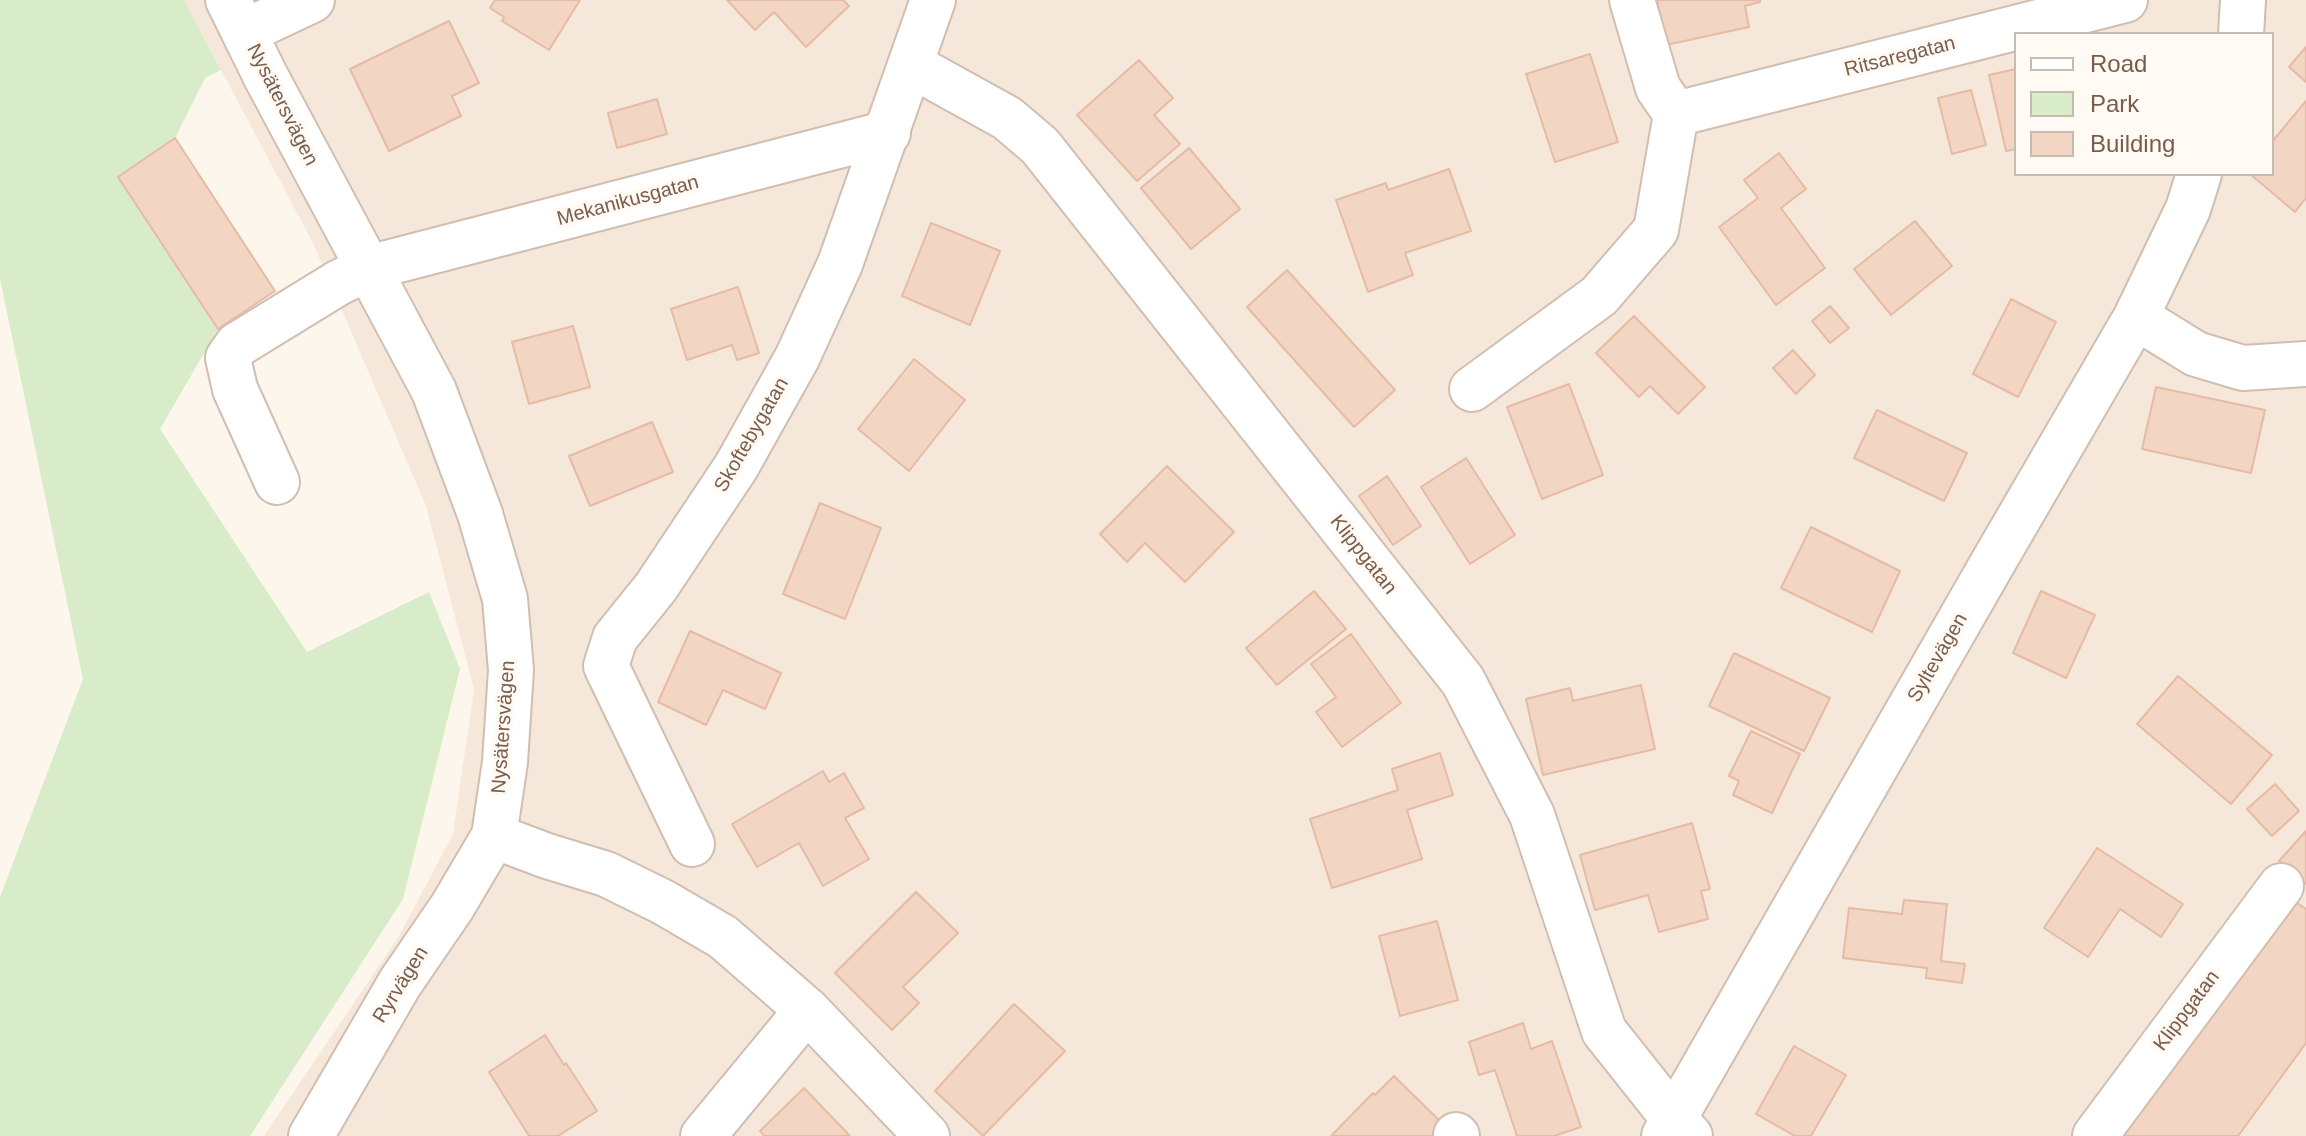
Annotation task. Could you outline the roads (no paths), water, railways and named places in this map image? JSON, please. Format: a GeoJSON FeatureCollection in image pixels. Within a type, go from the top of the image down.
{"type":"FeatureCollection","features":[{"type":"Feature","properties":{"kind":"street"},"geometry":{"type":"LineString","coordinates":[[236,16],[312,0]]}},
{"type":"Feature","properties":{"kind":"street"},"geometry":{"type":"LineString","coordinates":[[1472,389],[1599,296],[1656,230],[1676,114],[1658,88],[1632,0]]}},
{"type":"Feature","properties":{"kind":"street","name":"Ritsaregatan"},"geometry":{"type":"LineString","coordinates":[[1676,114],[2125,0]]}},
{"type":"Feature","properties":{"kind":"street"},"geometry":{"type":"LineString","coordinates":[[2241,32],[2243,0]]}},
{"type":"Feature","properties":{"kind":"street","name":"Skoftebygatan"},"geometry":{"type":"LineString","coordinates":[[692,844],[606,666],[615,638],[656,587],[736,467],[797,358],[840,264],[911,65],[928,3]]}},
{"type":"Feature","properties":{"kind":"street","name":"Nysätersvägen"},"geometry":{"type":"LineString","coordinates":[[236,16],[434,391],[480,514],[505,599],[511,670],[505,762],[494,836]]}},
{"type":"Feature","properties":{"kind":"street","name":"Klippgatan"},"geometry":{"type":"LineString","coordinates":[[911,65],[1007,118],[1040,146],[1463,681],[1532,815],[1604,1031],[1676,1130]]}},
{"type":"Feature","properties":{"kind":"street","name":"Mekanikusgatan"},"geometry":{"type":"LineString","coordinates":[[277,482],[235,389],[228,358],[237,345],[260,329],[338,283],[368,268],[888,133]]}},
{"type":"Feature","properties":{"kind":"street","name":"Syltevägen"},"geometry":{"type":"LineString","coordinates":[[1676,1130],[1792,915],[2136,317],[2188,209],[2198,176]]}},
{"type":"Feature","properties":{"kind":"street"},"geometry":{"type":"LineString","coordinates":[[2136,317],[2196,354],[2243,368],[2306,364]]}},
{"type":"Feature","properties":{"kind":"street"},"geometry":{"type":"LineString","coordinates":[[494,836],[606,874],[723,937],[807,1010],[927,1136]]}},
{"type":"Feature","properties":{"kind":"street","name":"Ryrvägen"},"geometry":{"type":"LineString","coordinates":[[311,1136],[400,983],[452,907],[494,836]]}},
{"type":"Feature","properties":{"kind":"street","name":"Klippgatan"},"geometry":{"type":"LineString","coordinates":[[2095,1136],[2281,886]]}},
{"type":"Feature","properties":{"kind":"street"},"geometry":{"type":"LineString","coordinates":[[703,1136],[807,1010]]}}]}
